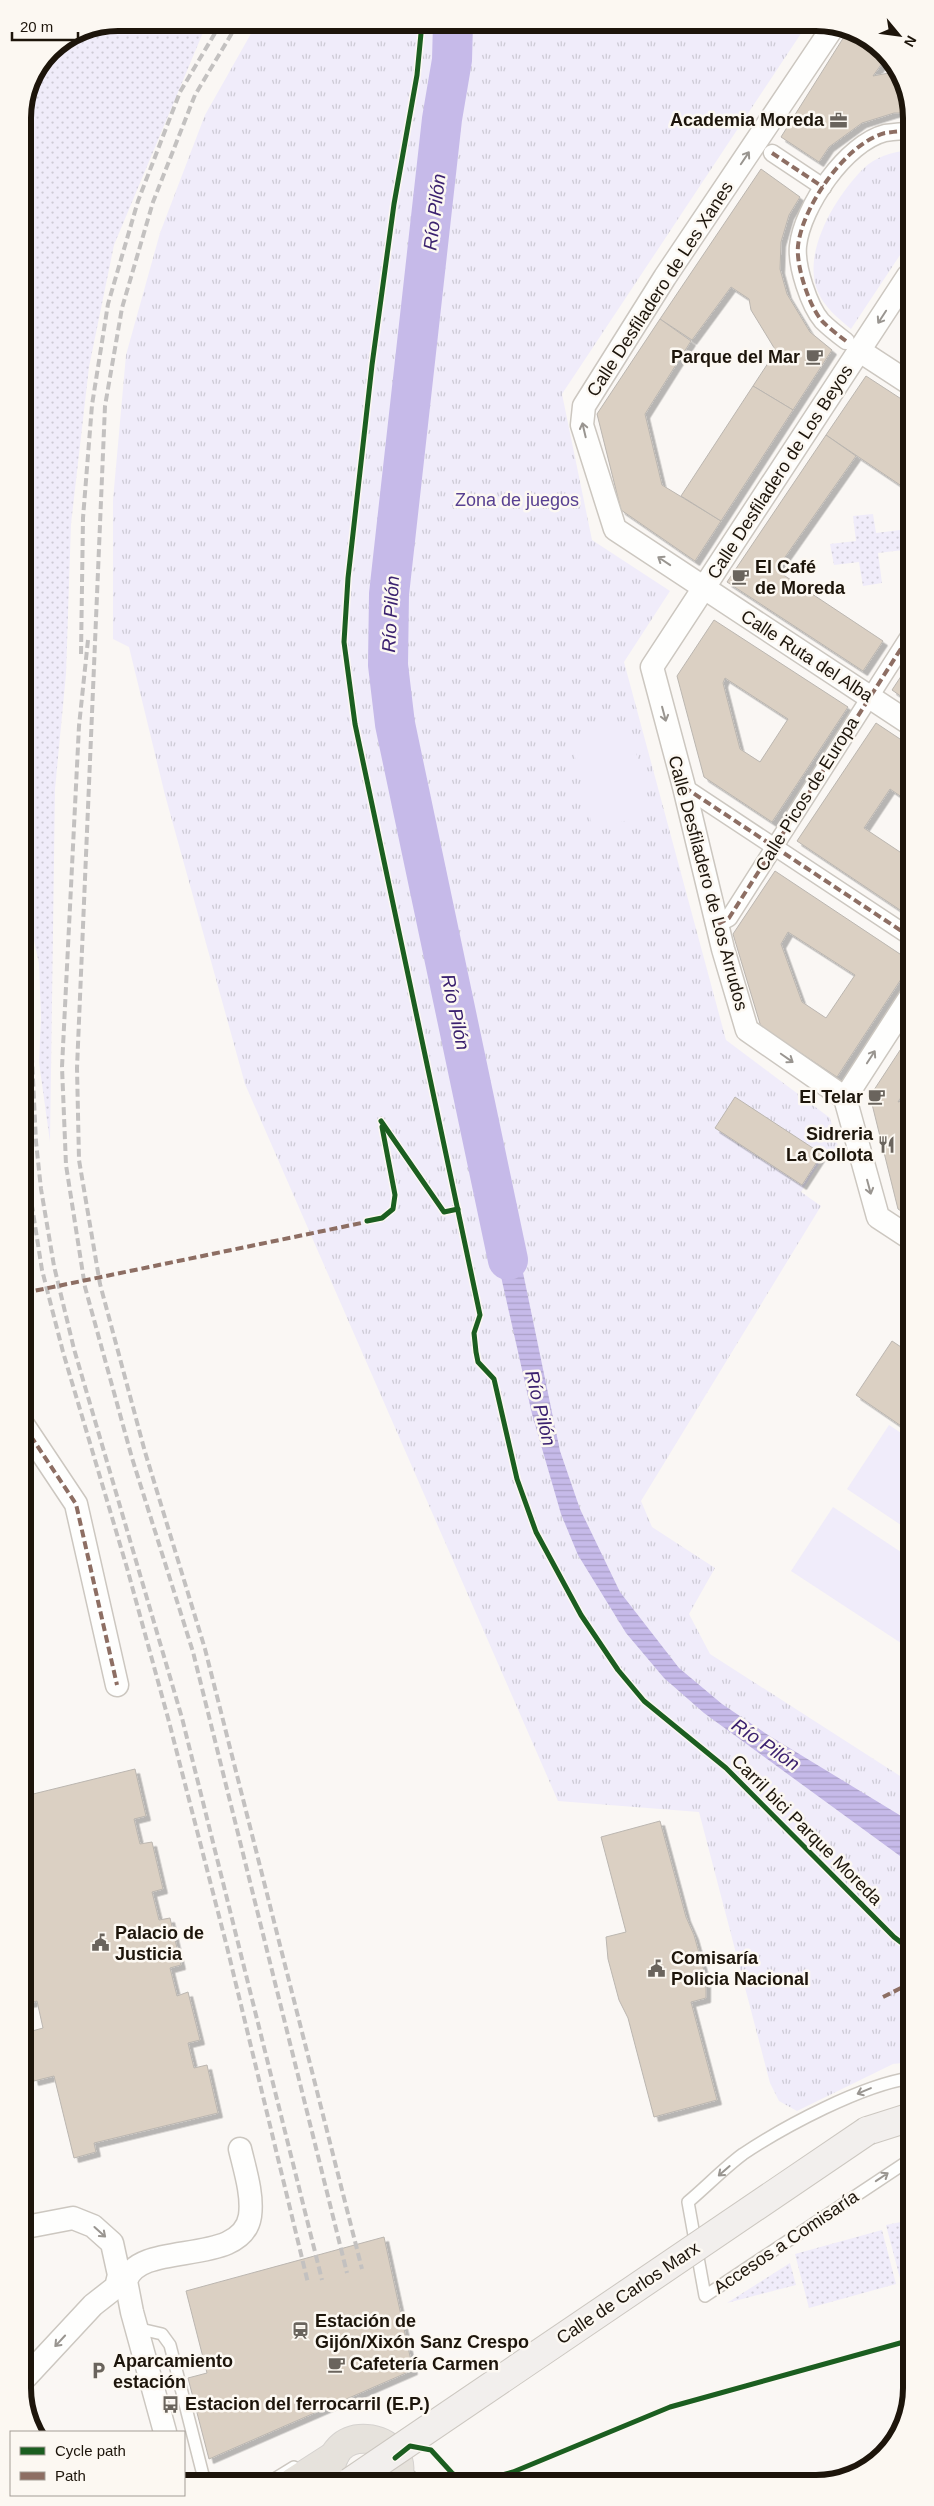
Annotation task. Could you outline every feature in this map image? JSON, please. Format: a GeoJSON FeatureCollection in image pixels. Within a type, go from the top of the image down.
{"type":"FeatureCollection","features":[{"type":"Feature","properties":{"kind":"main road","name":"Calle de Carlos Marx"},"geometry":{"type":"LineString","coordinates":[[360,2475],[866,2131],[903,2119]]}},
{"type":"Feature","properties":{"kind":"main road"},"geometry":{"type":"LineString","coordinates":[[303,2475],[356,2439],[369,2438],[382,2442],[392,2451],[403,2475]]}},
{"type":"Feature","properties":{"kind":"main road"},"geometry":{"type":"LineString","coordinates":[[331,2475],[330,2468],[339,2450]]}},
{"type":"Feature","properties":{"kind":"street","name":"Calle Desfiladero de Les Xanes"},"geometry":{"type":"LineString","coordinates":[[704,588],[615,529],[582,425],[584,406],[665,277],[829,32]]}},
{"type":"Feature","properties":{"kind":"street"},"geometry":{"type":"LineString","coordinates":[[903,131],[884,134],[855,150],[834,170],[811,205],[798,246],[802,283],[821,320],[853,346],[903,379]]}},
{"type":"Feature","properties":{"kind":"street"},"geometry":{"type":"LineString","coordinates":[[772,153],[823,187]]}},
{"type":"Feature","properties":{"kind":"street","name":"Calle Desfiladero de Los Beyos"},"geometry":{"type":"LineString","coordinates":[[652,667],[704,588],[853,346],[903,282]]}},
{"type":"Feature","properties":{"kind":"street","name":"Calle Ruta del Alba"},"geometry":{"type":"LineString","coordinates":[[704,588],[903,719]]}},
{"type":"Feature","properties":{"kind":"street","name":"Calle Picos de Europa"},"geometry":{"type":"LineString","coordinates":[[718,924],[729,918],[903,645]]}},
{"type":"Feature","properties":{"kind":"street","name":"Calle Desfiladero de Los Arrudos"},"geometry":{"type":"LineString","coordinates":[[652,667],[684,787],[723,949],[747,1030],[845,1098]]}},
{"type":"Feature","properties":{"kind":"street"},"geometry":{"type":"LineString","coordinates":[[684,787],[903,932]]}},
{"type":"Feature","properties":{"kind":"street"},"geometry":{"type":"LineString","coordinates":[[903,1010],[845,1098],[878,1217],[903,1233]]}},
{"type":"Feature","properties":{"kind":"street"},"geometry":{"type":"LineString","coordinates":[[31,1436],[76,1504],[116,1685]]}},
{"type":"Feature","properties":{"kind":"street"},"geometry":{"type":"LineString","coordinates":[[31,2372],[123,2273],[149,2262],[229,2243],[241,2235],[250,2218],[250,2206],[248,2182],[240,2149]]}},
{"type":"Feature","properties":{"kind":"street"},"geometry":{"type":"LineString","coordinates":[[31,2226],[73,2218],[93,2226],[112,2243],[123,2273],[165,2431]]}},
{"type":"Feature","properties":{"kind":"street"},"geometry":{"type":"LineString","coordinates":[[93,2305],[106,2301],[118,2302],[134,2320]]}},
{"type":"Feature","properties":{"kind":"lane","name":"Accesos a Comisaría"},"geometry":{"type":"LineString","coordinates":[[903,2080],[871,2088],[776,2135],[742,2155],[688,2202],[705,2296],[903,2164]]}},
{"type":"Feature","properties":{"kind":"lane"},"geometry":{"type":"LineString","coordinates":[[134,2320],[162,2334],[170,2344],[204,2475]]}},
{"type":"Feature","properties":{"kind":"lane"},"geometry":{"type":"LineString","coordinates":[[282,2475],[324,2450],[339,2450]]}},
{"type":"Feature","properties":{"kind":"green space"},"geometry":{"type":"Polygon","coordinates":[[[118,31],[204,31],[114,245],[89,367],[71,524],[66,674],[55,789],[50,1142],[39,1062],[41,1017],[39,964],[31,926],[31,113],[34,96],[40,80],[49,65],[75,43],[90,36],[118,31]]]}},
{"type":"Feature","properties":{"kind":"green space","name":"Zona de juegos"},"geometry":{"type":"Polygon","coordinates":[[[252,31],[803,31],[562,394],[592,540],[670,591],[624,662],[726,1040],[830,1118],[843,1164],[826,1153],[801,1192],[821,1206],[641,1501],[652,1527],[715,1568],[689,1614],[710,1654],[903,1778],[903,2063],[893,2064],[797,2111],[779,2101],[770,2083],[699,1812],[558,1801],[245,1084],[165,795],[129,647],[113,639],[113,500],[126,355],[160,233],[205,115],[252,31]]]}},
{"type":"Feature","properties":{"kind":"green space"},"geometry":{"type":"Polygon","coordinates":[[[903,151],[903,251],[851,329],[828,308],[818,292],[814,277],[814,260],[818,243],[832,210],[853,180],[873,161],[903,151]]]}},
{"type":"Feature","properties":{"kind":"green space"},"geometry":{"type":"Polygon","coordinates":[[[903,335],[903,355],[900,340],[903,335]]]}},
{"type":"Feature","properties":{"kind":"green space"},"geometry":{"type":"Polygon","coordinates":[[[873,514],[876,533],[900,530],[903,550],[878,553],[882,583],[863,586],[859,562],[834,565],[830,544],[856,541],[853,516],[873,514]]]}},
{"type":"Feature","properties":{"kind":"green space"},"geometry":{"type":"Polygon","coordinates":[[[628,721],[652,814],[593,829],[570,737],[628,721]]]}},
{"type":"Feature","properties":{"kind":"green space"},"geometry":{"type":"Polygon","coordinates":[[[889,1425],[903,1434],[903,1526],[847,1489],[889,1425]]]}},
{"type":"Feature","properties":{"kind":"green space"},"geometry":{"type":"Polygon","coordinates":[[[833,1507],[903,1553],[903,1644],[791,1571],[833,1507]]]}},
{"type":"Feature","properties":{"kind":"green space"},"geometry":{"type":"Polygon","coordinates":[[[901,2222],[903,2229],[903,2281],[901,2282],[886,2225],[901,2222]]]}},
{"type":"Feature","properties":{"kind":"green space"},"geometry":{"type":"Polygon","coordinates":[[[882,2230],[896,2284],[809,2308],[795,2254],[882,2230]]]}},
{"type":"Feature","properties":{"kind":"green space"},"geometry":{"type":"Polygon","coordinates":[[[790,2263],[796,2285],[727,2303],[790,2263]]]}},
{"type":"Feature","properties":{"kind":"water"},"geometry":{"type":"Polygon","coordinates":[[[509,1205],[560,1451],[580,1509],[620,1592],[679,1668],[722,1704],[768,1735],[903,1817],[903,1858],[704,1713],[664,1678],[626,1633],[578,1555],[561,1514],[532,1414],[486,1210],[509,1205]]]}},
{"type":"Feature","properties":{"kind":"building"},"geometry":{"type":"Polygon","coordinates":[[[844,36],[869,49],[874,54],[874,60],[880,60],[882,63],[873,76],[890,73],[900,96],[903,113],[894,113],[862,123],[829,147],[819,162],[781,137],[844,36]]]}},
{"type":"Feature","properties":{"kind":"building"},"geometry":{"type":"Polygon","coordinates":[[[761,169],[800,197],[789,215],[781,242],[780,269],[787,294],[810,332],[832,350],[793,410],[753,386],[776,351],[751,310],[749,299],[731,287],[692,340],[660,319],[761,169]]]}},
{"type":"Feature","properties":{"kind":"building"},"geometry":{"type":"Polygon","coordinates":[[[660,319],[691,341],[645,414],[662,485],[721,521],[695,561],[621,510],[597,414],[660,319]]]}},
{"type":"Feature","properties":{"kind":"building"},"geometry":{"type":"Polygon","coordinates":[[[866,376],[903,400],[903,487],[826,435],[866,376]]]}},
{"type":"Feature","properties":{"kind":"building"},"geometry":{"type":"Polygon","coordinates":[[[753,386],[793,410],[721,521],[681,496],[753,386]]]}},
{"type":"Feature","properties":{"kind":"building"},"geometry":{"type":"Polygon","coordinates":[[[826,435],[856,456],[776,570],[883,641],[863,671],[727,582],[826,435]]]}},
{"type":"Feature","properties":{"kind":"building"},"geometry":{"type":"Polygon","coordinates":[[[714,620],[848,707],[772,822],[704,777],[677,676],[714,620]],[[725,678],[723,683],[740,749],[760,762],[788,719],[725,678]]]}},
{"type":"Feature","properties":{"kind":"building"},"geometry":{"type":"Polygon","coordinates":[[[903,673],[903,698],[892,690],[903,673]]]}},
{"type":"Feature","properties":{"kind":"building"},"geometry":{"type":"Polygon","coordinates":[[[876,723],[903,741],[903,798],[890,789],[864,828],[903,854],[903,912],[797,841],[876,723]]]}},
{"type":"Feature","properties":{"kind":"building"},"geometry":{"type":"Polygon","coordinates":[[[775,871],[903,956],[903,976],[837,1077],[761,1027],[733,934],[775,871]],[[788,932],[781,944],[802,1002],[826,1018],[855,975],[788,932]]]}},
{"type":"Feature","properties":{"kind":"building"},"geometry":{"type":"Polygon","coordinates":[[[903,1046],[903,1094],[898,1102],[903,1101],[903,1212],[898,1209],[870,1096],[903,1046]]]}},
{"type":"Feature","properties":{"kind":"building"},"geometry":{"type":"Polygon","coordinates":[[[735,1097],[822,1154],[802,1185],[715,1128],[735,1097]]]}},
{"type":"Feature","properties":{"kind":"building"},"geometry":{"type":"Polygon","coordinates":[[[892,1341],[903,1348],[903,1427],[856,1395],[892,1341]]]}},
{"type":"Feature","properties":{"kind":"building","name":"Palacio de Justicia"},"geometry":{"type":"Polygon","coordinates":[[[135,1769],[146,1816],[134,1819],[140,1844],[152,1842],[163,1889],[152,1892],[159,1920],[170,1918],[181,1965],[170,1968],[177,1996],[188,1992],[200,2040],[188,2043],[194,2068],[207,2065],[218,2113],[94,2143],[96,2152],[74,2158],[54,2076],[34,2081],[31,2068],[31,2031],[43,2028],[37,2001],[31,2002],[31,1795],[135,1769]]]}},
{"type":"Feature","properties":{"kind":"building","name":"Comisaría Policia Nacional"},"geometry":{"type":"Polygon","coordinates":[[[660,1821],[686,1917],[694,1935],[706,1978],[706,1998],[691,2002],[717,2100],[654,2117],[628,2018],[619,2000],[608,1959],[606,1937],[626,1932],[601,1837],[660,1821]]]}},
{"type":"Feature","properties":{"kind":"building","name":"Estación de Gijón/Xixón Sanz Crespo"},"geometry":{"type":"Polygon","coordinates":[[[384,2237],[413,2370],[209,2459],[188,2378],[207,2373],[186,2291],[384,2237]]]}},
{"type":"Feature","properties":{"kind":"waterway","name":"Río Pilón"},"geometry":{"type":"LineString","coordinates":[[453,31],[452,60],[442,119],[389,594],[388,665],[395,724],[508,1260]]}},
{"type":"Feature","properties":{"kind":"railway"},"geometry":{"type":"LineString","coordinates":[[81,654],[83,518],[92,405],[108,304],[138,201],[180,92],[216,31]]}},
{"type":"Feature","properties":{"kind":"railway"},"geometry":{"type":"LineString","coordinates":[[233,31],[195,95],[153,202],[122,308],[105,406],[77,1068],[79,1160],[100,1284],[145,1452],[205,1649],[362,2269]]}},
{"type":"Feature","properties":{"kind":"railway"},"geometry":{"type":"LineString","coordinates":[[88,640],[79,726],[62,1067],[66,1165],[85,1287],[132,1458],[193,1652],[347,2273]]}},
{"type":"Feature","properties":{"kind":"railway"},"geometry":{"type":"LineString","coordinates":[[31,1038],[36,1142],[41,1189],[54,1266],[74,1349],[182,1718],[322,2280]]}},
{"type":"Feature","properties":{"kind":"railway"},"geometry":{"type":"LineString","coordinates":[[31,1200],[42,1270],[63,1352],[127,1568],[168,1718],[227,1947],[308,2283]]}},
{"type":"Feature","properties":{"kind":"marked path"},"geometry":{"type":"LineString","coordinates":[[846,341],[822,321],[812,306],[799,264],[798,246],[801,230],[817,196],[841,163],[870,139],[885,133],[903,131]]}},
{"type":"Feature","properties":{"kind":"marked path"},"geometry":{"type":"LineString","coordinates":[[772,153],[823,187]]}},
{"type":"Feature","properties":{"kind":"marked path"},"geometry":{"type":"LineString","coordinates":[[718,924],[729,918],[903,645]]}},
{"type":"Feature","properties":{"kind":"marked path"},"geometry":{"type":"LineString","coordinates":[[684,787],[903,932]]}},
{"type":"Feature","properties":{"kind":"marked path"},"geometry":{"type":"LineString","coordinates":[[31,1292],[371,1221]]}},
{"type":"Feature","properties":{"kind":"marked path"},"geometry":{"type":"LineString","coordinates":[[31,1436],[76,1504],[117,1685]]}},
{"type":"Feature","properties":{"kind":"marked path"},"geometry":{"type":"LineString","coordinates":[[883,1997],[903,1987]]}},
{"type":"Feature","properties":{"kind":"cycle path","name":"Carril bici Parque Moreda"},"geometry":{"type":"LineString","coordinates":[[421,31],[417,75],[394,204],[372,365],[348,578],[344,642],[355,724],[480,1315],[474,1333],[478,1362],[494,1379],[517,1479],[536,1532],[581,1615],[618,1670],[644,1701],[726,1768],[903,1944]]}},
{"type":"Feature","properties":{"kind":"cycle path"},"geometry":{"type":"LineString","coordinates":[[381,1121],[444,1212],[458,1209]]}},
{"type":"Feature","properties":{"kind":"cycle path"},"geometry":{"type":"LineString","coordinates":[[367,1221],[382,1218],[393,1209],[395,1195],[382,1127]]}},
{"type":"Feature","properties":{"kind":"cycle path"},"geometry":{"type":"LineString","coordinates":[[502,2475],[670,2407],[903,2342]]}},
{"type":"Feature","properties":{"kind":"cycle path"},"geometry":{"type":"LineString","coordinates":[[395,2458],[410,2446],[431,2450],[455,2475]]}},
{"type":"Feature","properties":{"kind":"place","name":"Academia Moreda"},"geometry":{"type":"Point","coordinates":[838,120]}},
{"type":"Feature","properties":{"kind":"place","name":"Parque del Mar"},"geometry":{"type":"Point","coordinates":[814,357]}},
{"type":"Feature","properties":{"kind":"place","name":"El Café de Moreda"},"geometry":{"type":"Point","coordinates":[741,577]}},
{"type":"Feature","properties":{"kind":"place","name":"El Telar"},"geometry":{"type":"Point","coordinates":[877,1097]}},
{"type":"Feature","properties":{"kind":"place","name":"Sidreria La Collota"},"geometry":{"type":"Point","coordinates":[887,1144]}},
{"type":"Feature","properties":{"kind":"place","name":"Palacio de Justicia"},"geometry":{"type":"Point","coordinates":[101,1943]}},
{"type":"Feature","properties":{"kind":"place","name":"Comisaría Policia Nacional"},"geometry":{"type":"Point","coordinates":[657,1968]}},
{"type":"Feature","properties":{"kind":"place","name":"Estación de Gijón/Xixón Sanz Crespo"},"geometry":{"type":"Point","coordinates":[301,2331]}},
{"type":"Feature","properties":{"kind":"place","name":"Cafetería Carmen"},"geometry":{"type":"Point","coordinates":[336,2364]}},
{"type":"Feature","properties":{"kind":"place","name":"Aparcamiento estación"},"geometry":{"type":"Point","coordinates":[99,2371]}},
{"type":"Feature","properties":{"kind":"place","name":"Estacion del ferrocarril (E.P.)"},"geometry":{"type":"Point","coordinates":[171,2404]}}]}
